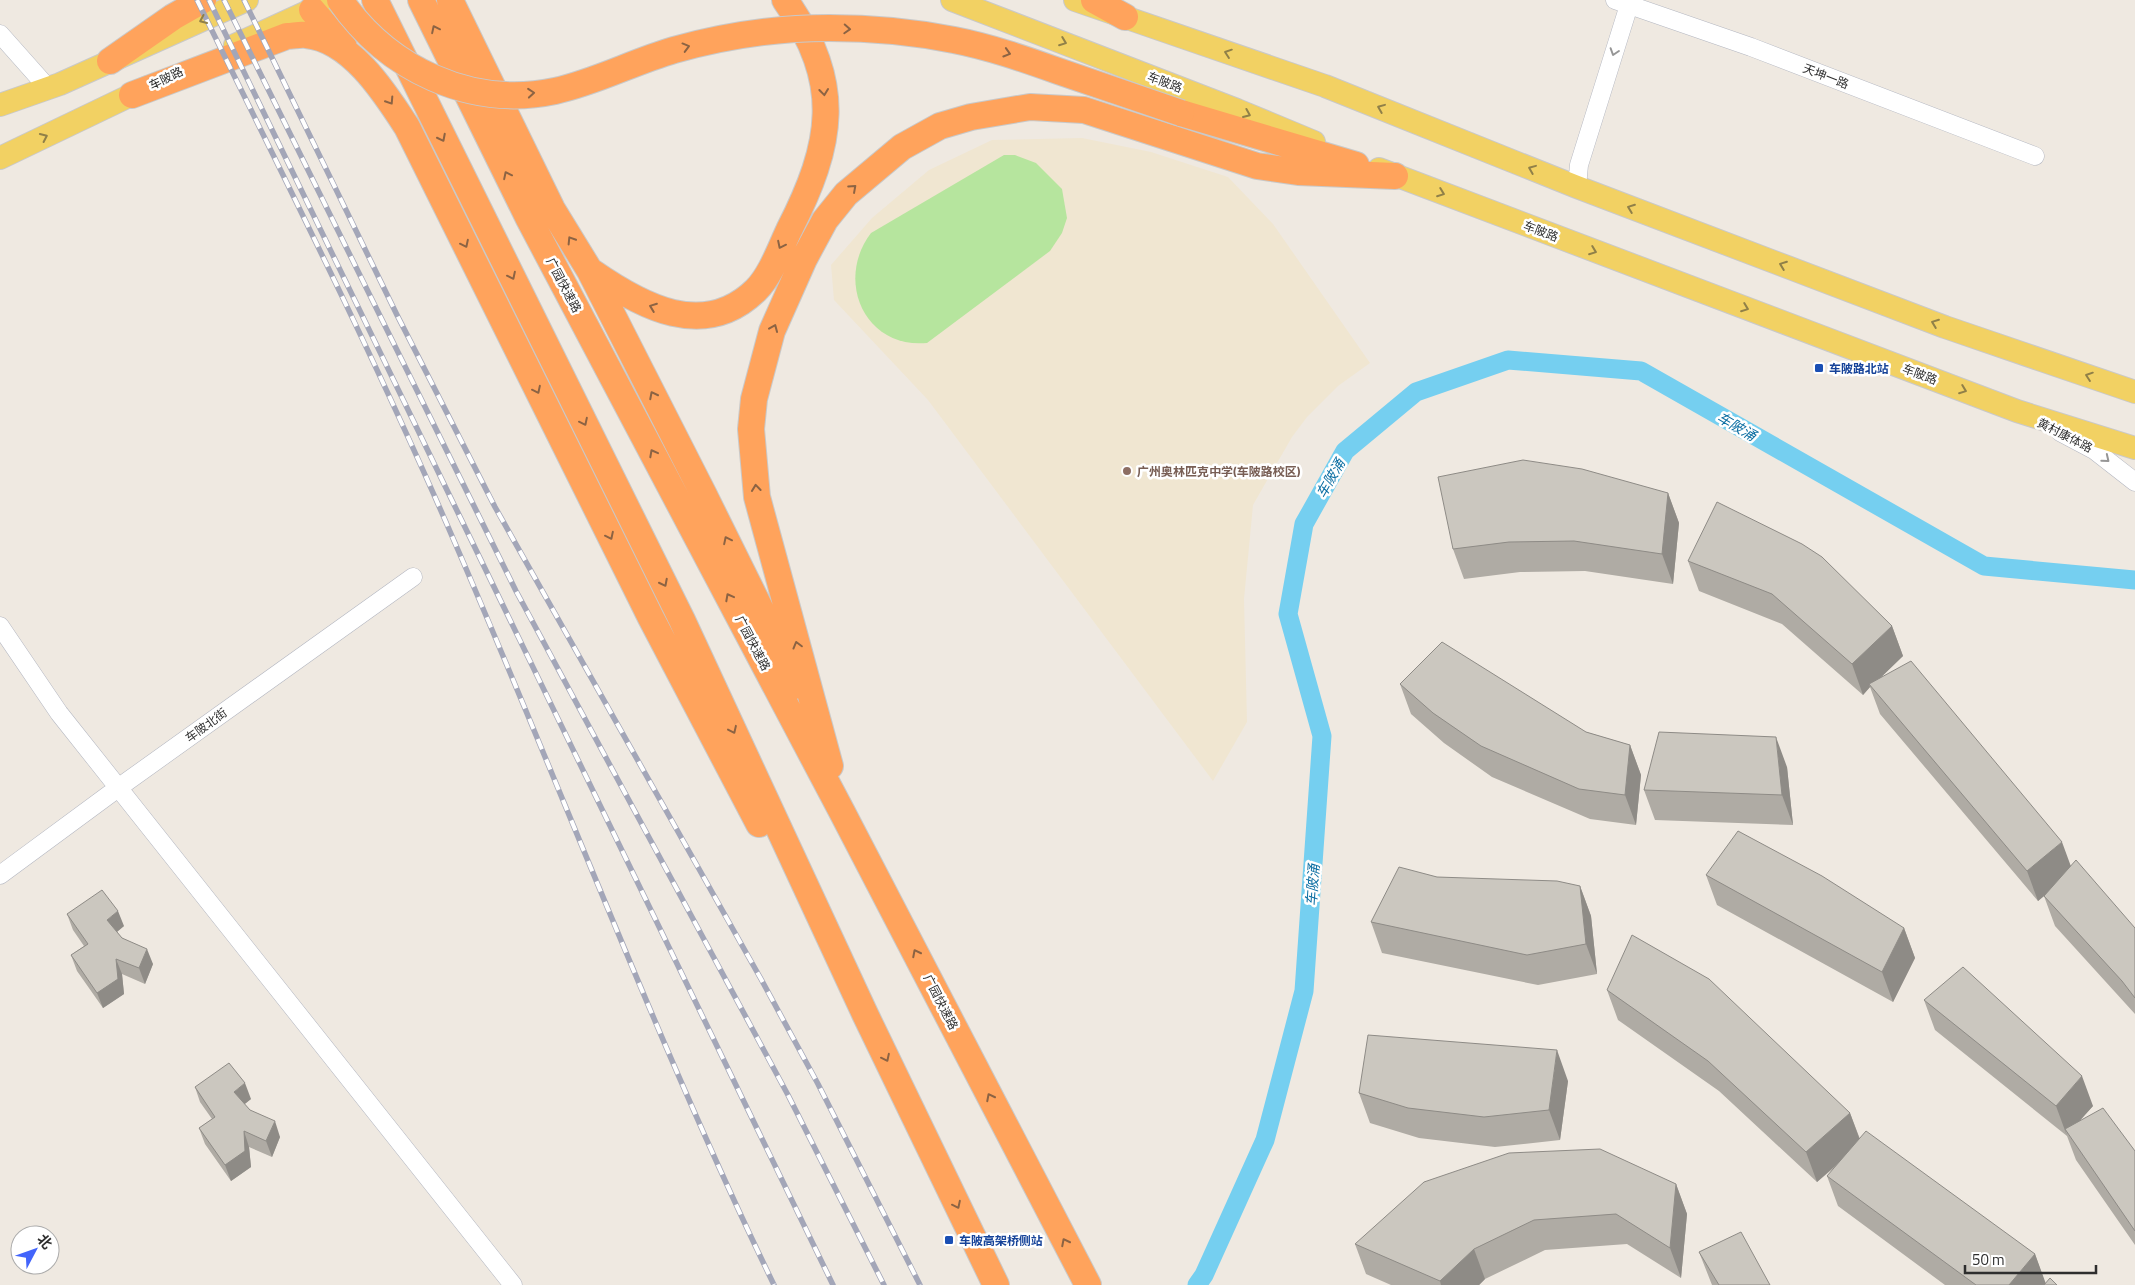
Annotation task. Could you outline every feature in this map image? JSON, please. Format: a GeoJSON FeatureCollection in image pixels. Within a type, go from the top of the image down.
{"type":"FeatureCollection","features":[{"type":"Feature","properties":{"kind":"highway"},"geometry":{"type":"LineString","coordinates":[[110,61],[173,17],[203,0]]}},
{"type":"Feature","properties":{"kind":"highway"},"geometry":{"type":"LineString","coordinates":[[340,0],[355,22],[387,52],[419,72],[456,86],[484,93],[520,94],[552,92],[590,81],[643,60],[704,42],[775,31],[829,28],[914,34],[953,39],[981,46],[1181,113],[1395,176]]}},
{"type":"Feature","properties":{"kind":"highway"},"geometry":{"type":"LineString","coordinates":[[375,0],[682,620],[865,1014],[996,1285]]}},
{"type":"Feature","properties":{"kind":"highway","name":"广园快速路"},"geometry":{"type":"LineString","coordinates":[[421,0],[529,219],[841,810],[1088,1285]]}},
{"type":"Feature","properties":{"kind":"highway"},"geometry":{"type":"LineString","coordinates":[[450,0],[552,209],[590,271],[760,608],[788,669],[841,810]]}},
{"type":"Feature","properties":{"kind":"highway"},"geometry":{"type":"LineString","coordinates":[[590,271],[638,302],[669,314],[693,316],[718,312],[757,289],[771,267],[813,180],[826,130],[823,83],[816,54],[800,20],[785,0]]}},
{"type":"Feature","properties":{"kind":"highway"},"geometry":{"type":"LineString","coordinates":[[1094,0],[1125,17]]}},
{"type":"Feature","properties":{"kind":"highway"},"geometry":{"type":"LineString","coordinates":[[317,3],[364,69],[385,93],[407,127],[651,618],[734,780],[865,1014]]}},
{"type":"Feature","properties":{"kind":"highway"},"geometry":{"type":"LineString","coordinates":[[132,95],[287,36],[306,34],[326,40],[343,51],[364,69]]}},
{"type":"Feature","properties":{"kind":"highway"},"geometry":{"type":"LineString","coordinates":[[841,810],[757,497],[751,430],[754,399],[772,331],[804,259],[825,220],[846,194],[902,148],[940,126],[971,117],[1030,107],[1084,110],[1257,166],[1298,172],[1395,176]]}},
{"type":"Feature","properties":{"kind":"main road"},"geometry":{"type":"LineString","coordinates":[[0,105],[48,88],[247,0]]}},
{"type":"Feature","properties":{"kind":"main road","name":"车陂路"},"geometry":{"type":"LineString","coordinates":[[952,0],[1237,110],[1395,176],[2017,411],[2135,448]]}},
{"type":"Feature","properties":{"kind":"main road"},"geometry":{"type":"LineString","coordinates":[[1075,0],[1325,86],[1577,187],[1945,327],[2135,392]]}},
{"type":"Feature","properties":{"kind":"main road","name":"车陂路"},"geometry":{"type":"LineString","coordinates":[[0,158],[317,3]]}},
{"type":"Feature","properties":{"kind":"street","name":"天坤一路"},"geometry":{"type":"LineString","coordinates":[[1622,3],[1751,47],[2035,156]]}},
{"type":"Feature","properties":{"kind":"street"},"geometry":{"type":"LineString","coordinates":[[1577,187],[1579,165],[1622,3]]}},
{"type":"Feature","properties":{"kind":"street"},"geometry":{"type":"LineString","coordinates":[[0,34],[48,88]]}},
{"type":"Feature","properties":{"kind":"street","name":"黄村康体路"},"geometry":{"type":"LineString","coordinates":[[2017,411],[2094,450],[2135,482]]}},
{"type":"Feature","properties":{"kind":"street","name":"车陂北街"},"geometry":{"type":"LineString","coordinates":[[0,875],[413,576]]}},
{"type":"Feature","properties":{"kind":"street"},"geometry":{"type":"LineString","coordinates":[[0,626],[58,713],[513,1285]]}},
{"type":"Feature","properties":{"kind":"shaded area","name":"广州奥林匹克中学(车陂路校区)"},"geometry":{"type":"Polygon","coordinates":[[[1082,138],[1151,152],[1228,177],[1273,224],[1370,363],[1338,386],[1307,417],[1292,437],[1253,505],[1244,599],[1247,722],[1213,781],[928,400],[834,300],[831,265],[872,218],[929,170],[992,140],[1082,138]]]}},
{"type":"Feature","properties":{"kind":"green space"},"geometry":{"type":"Polygon","coordinates":[[[1004,155],[1015,155],[1036,163],[1062,189],[1067,218],[1062,233],[1050,251],[927,343],[905,342],[887,335],[872,323],[862,308],[856,290],[856,271],[860,251],[871,233],[1004,155]]]}},
{"type":"Feature","properties":{"kind":"building"},"geometry":{"type":"Polygon","coordinates":[[[1523,460],[1582,469],[1668,493],[1662,554],[1574,541],[1509,542],[1453,549],[1438,477],[1523,460]]]}},
{"type":"Feature","properties":{"kind":"building"},"geometry":{"type":"Polygon","coordinates":[[[1717,502],[1802,544],[1822,557],[1892,626],[1852,664],[1772,594],[1688,561],[1717,502]]]}},
{"type":"Feature","properties":{"kind":"building"},"geometry":{"type":"Polygon","coordinates":[[[1442,642],[1586,732],[1630,745],[1625,795],[1579,789],[1481,746],[1433,713],[1400,684],[1442,642]]]}},
{"type":"Feature","properties":{"kind":"building"},"geometry":{"type":"Polygon","coordinates":[[[1911,661],[2062,842],[2027,871],[1869,684],[1911,661]]]}},
{"type":"Feature","properties":{"kind":"building"},"geometry":{"type":"Polygon","coordinates":[[[1659,732],[1776,737],[1782,795],[1644,790],[1659,732]]]}},
{"type":"Feature","properties":{"kind":"building"},"geometry":{"type":"Polygon","coordinates":[[[1738,831],[1822,876],[1904,928],[1882,972],[1706,875],[1738,831]]]}},
{"type":"Feature","properties":{"kind":"building"},"geometry":{"type":"Polygon","coordinates":[[[2076,860],[2135,928],[2135,998],[2122,981],[2044,896],[2076,860]]]}},
{"type":"Feature","properties":{"kind":"building"},"geometry":{"type":"Polygon","coordinates":[[[1399,867],[1437,877],[1557,881],[1580,886],[1586,944],[1527,955],[1371,922],[1399,867]]]}},
{"type":"Feature","properties":{"kind":"building"},"geometry":{"type":"Polygon","coordinates":[[[102,890],[118,911],[107,920],[122,938],[147,949],[139,968],[116,959],[118,979],[97,993],[71,955],[88,944],[67,914],[102,890]]]}},
{"type":"Feature","properties":{"kind":"building"},"geometry":{"type":"Polygon","coordinates":[[[1632,935],[1709,979],[1850,1113],[1806,1152],[1708,1061],[1607,990],[1632,935]]]}},
{"type":"Feature","properties":{"kind":"building"},"geometry":{"type":"Polygon","coordinates":[[[1963,967],[2082,1076],[2056,1106],[1924,1000],[1963,967]]]}},
{"type":"Feature","properties":{"kind":"building"},"geometry":{"type":"Polygon","coordinates":[[[1368,1035],[1557,1050],[1549,1110],[1484,1117],[1408,1108],[1359,1093],[1368,1035]]]}},
{"type":"Feature","properties":{"kind":"building"},"geometry":{"type":"Polygon","coordinates":[[[229,1063],[245,1083],[234,1092],[250,1110],[275,1121],[266,1141],[244,1131],[245,1151],[225,1165],[199,1128],[215,1117],[195,1087],[229,1063]]]}},
{"type":"Feature","properties":{"kind":"building"},"geometry":{"type":"Polygon","coordinates":[[[2103,1108],[2135,1151],[2135,1231],[2065,1129],[2103,1108]]]}},
{"type":"Feature","properties":{"kind":"building"},"geometry":{"type":"Polygon","coordinates":[[[1866,1131],[2035,1254],[2009,1285],[1976,1285],[1827,1176],[1866,1131]]]}},
{"type":"Feature","properties":{"kind":"building"},"geometry":{"type":"Polygon","coordinates":[[[1600,1149],[1676,1184],[1670,1248],[1616,1214],[1534,1220],[1474,1249],[1440,1281],[1355,1244],[1424,1182],[1509,1153],[1600,1149]]]}},
{"type":"Feature","properties":{"kind":"building"},"geometry":{"type":"Polygon","coordinates":[[[1741,1232],[1770,1285],[1719,1285],[1699,1252],[1741,1232]]]}},
{"type":"Feature","properties":{"kind":"building"},"geometry":{"type":"Polygon","coordinates":[[[2050,1278],[2057,1285],[2044,1285],[2050,1278]]]}},
{"type":"Feature","properties":{"kind":"waterway","name":"车陂涌"},"geometry":{"type":"LineString","coordinates":[[1197,1285],[1204,1275],[1265,1140],[1304,991],[1322,736],[1288,614],[1304,524],[1345,451],[1416,392],[1508,360],[1641,371],[1984,566],[2135,580]]}},
{"type":"Feature","properties":{"kind":"railway"},"geometry":{"type":"LineString","coordinates":[[197,0],[331,273],[427,480],[497,642],[651,1012],[731,1195],[774,1285]]}},
{"type":"Feature","properties":{"kind":"railway"},"geometry":{"type":"LineString","coordinates":[[209,0],[833,1285]]}},
{"type":"Feature","properties":{"kind":"railway"},"geometry":{"type":"LineString","coordinates":[[224,0],[516,591],[788,1095],[884,1285]]}},
{"type":"Feature","properties":{"kind":"railway"},"geometry":{"type":"LineString","coordinates":[[244,0],[397,315],[495,507],[761,979],[818,1084],[920,1285]]}},
{"type":"Feature","properties":{"kind":"place","name":"车陂路北站"},"geometry":{"type":"Point","coordinates":[1819,368]}},
{"type":"Feature","properties":{"kind":"place","name":"广州奥林匹克中学(车陂路校区)"},"geometry":{"type":"Point","coordinates":[1127,471]}},
{"type":"Feature","properties":{"kind":"place","name":"车陂高架桥侧站"},"geometry":{"type":"Point","coordinates":[949,1240]}}]}
